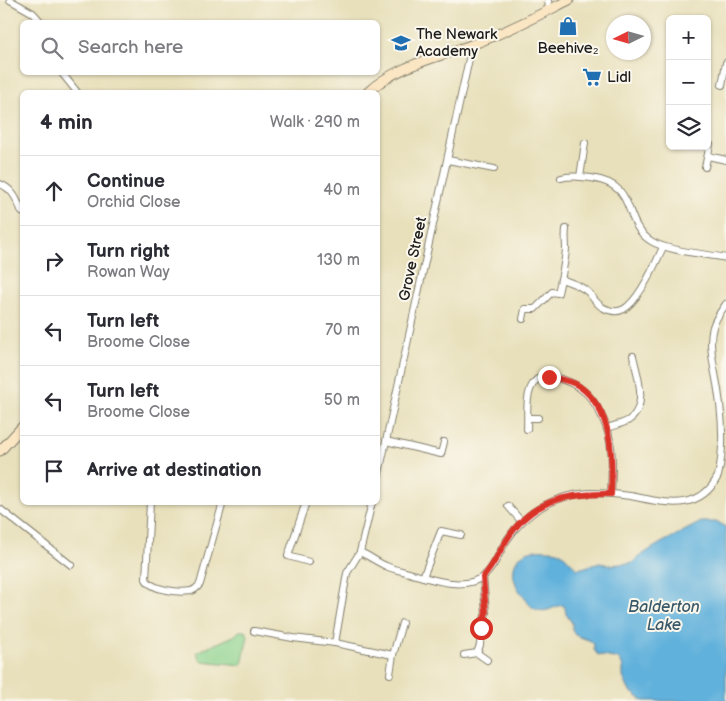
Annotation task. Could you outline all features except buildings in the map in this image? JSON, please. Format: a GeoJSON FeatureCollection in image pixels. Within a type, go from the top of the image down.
{"type":"FeatureCollection","features":[{"type":"Feature","properties":{"kind":"main road"},"geometry":{"type":"LineString","coordinates":[[371,90],[402,69],[472,45],[569,0]]}},
{"type":"Feature","properties":{"kind":"main road"},"geometry":{"type":"LineString","coordinates":[[0,451],[20,429]]}},
{"type":"Feature","properties":{"kind":"street"},"geometry":{"type":"LineString","coordinates":[[10,0],[34,13],[39,20]]}},
{"type":"Feature","properties":{"kind":"street"},"geometry":{"type":"LineString","coordinates":[[548,0],[549,10]]}},
{"type":"Feature","properties":{"kind":"street","name":"Grove Street"},"geometry":{"type":"LineString","coordinates":[[380,469],[472,45]]}},
{"type":"Feature","properties":{"kind":"street"},"geometry":{"type":"LineString","coordinates":[[722,85],[726,63]]}},
{"type":"Feature","properties":{"kind":"street"},"geometry":{"type":"LineString","coordinates":[[63,75],[75,90]]}},
{"type":"Feature","properties":{"kind":"street"},"geometry":{"type":"LineString","coordinates":[[580,177],[585,143]]}},
{"type":"Feature","properties":{"kind":"street"},"geometry":{"type":"LineString","coordinates":[[706,167],[709,150]]}},
{"type":"Feature","properties":{"kind":"street"},"geometry":{"type":"LineString","coordinates":[[708,156],[726,160]]}},
{"type":"Feature","properties":{"kind":"street"},"geometry":{"type":"LineString","coordinates":[[448,160],[494,169]]}},
{"type":"Feature","properties":{"kind":"street"},"geometry":{"type":"LineString","coordinates":[[561,178],[580,177],[607,181],[618,188],[628,202],[638,229],[648,239],[663,247],[726,258]]}},
{"type":"Feature","properties":{"kind":"street"},"geometry":{"type":"LineString","coordinates":[[0,184],[13,193],[20,208]]}},
{"type":"Feature","properties":{"kind":"street"},"geometry":{"type":"LineString","coordinates":[[523,319],[525,309],[535,309],[552,292],[558,293],[565,260],[566,246],[564,239],[566,230]]}},
{"type":"Feature","properties":{"kind":"street"},"geometry":{"type":"LineString","coordinates":[[561,279],[583,288],[603,308],[620,310],[628,305],[639,292],[663,247]]}},
{"type":"Feature","properties":{"kind":"street"},"geometry":{"type":"LineString","coordinates":[[360,552],[388,567],[423,577],[444,582],[472,582],[483,577],[494,565],[506,540],[521,521],[548,502],[565,496],[589,493],[611,494],[680,504],[698,497],[707,491],[717,478],[722,462],[725,438],[711,352],[711,338],[713,326],[726,304]]}},
{"type":"Feature","properties":{"kind":"street"},"geometry":{"type":"LineString","coordinates":[[607,428],[629,420],[638,408],[640,392],[633,356]]}},
{"type":"Feature","properties":{"kind":"street"},"geometry":{"type":"LineString","coordinates":[[635,365],[641,360]]}},
{"type":"Feature","properties":{"kind":"street"},"geometry":{"type":"LineString","coordinates":[[527,429],[530,388],[540,378],[549,377],[579,386],[595,404],[607,428],[612,456],[611,494]]}},
{"type":"Feature","properties":{"kind":"street"},"geometry":{"type":"LineString","coordinates":[[528,418],[538,418]]}},
{"type":"Feature","properties":{"kind":"street"},"geometry":{"type":"LineString","coordinates":[[386,441],[441,454],[444,442]]}},
{"type":"Feature","properties":{"kind":"street"},"geometry":{"type":"LineString","coordinates":[[150,505],[146,579],[148,584],[155,588],[190,592],[200,584],[222,505]]}},
{"type":"Feature","properties":{"kind":"street"},"geometry":{"type":"LineString","coordinates":[[305,505],[288,556],[309,562]]}},
{"type":"Feature","properties":{"kind":"street"},"geometry":{"type":"LineString","coordinates":[[335,643],[347,574],[360,552],[371,505]]}},
{"type":"Feature","properties":{"kind":"street"},"geometry":{"type":"LineString","coordinates":[[508,506],[521,521]]}},
{"type":"Feature","properties":{"kind":"street"},"geometry":{"type":"LineString","coordinates":[[0,509],[71,565]]}},
{"type":"Feature","properties":{"kind":"street"},"geometry":{"type":"LineString","coordinates":[[423,577],[440,530],[460,535]]}},
{"type":"Feature","properties":{"kind":"street"},"geometry":{"type":"LineString","coordinates":[[477,653],[480,645],[481,628],[486,613],[483,577]]}},
{"type":"Feature","properties":{"kind":"street"},"geometry":{"type":"LineString","coordinates":[[390,674],[402,623]]}},
{"type":"Feature","properties":{"kind":"street"},"geometry":{"type":"LineString","coordinates":[[254,631],[335,643],[393,655]]}},
{"type":"Feature","properties":{"kind":"street"},"geometry":{"type":"LineString","coordinates":[[464,655],[477,653],[487,660]]}},
{"type":"Feature","properties":{"kind":"green space"},"geometry":{"type":"Polygon","coordinates":[[[239,631],[246,631],[248,636],[242,665],[201,661],[197,652],[234,636],[239,631]]]}},
{"type":"Feature","properties":{"kind":"water","name":"Balderton Lake"},"geometry":{"type":"Polygon","coordinates":[[[701,522],[718,522],[726,527],[726,701],[643,701],[629,690],[623,677],[623,667],[619,659],[598,655],[591,641],[575,635],[572,623],[563,605],[545,611],[532,607],[518,588],[514,579],[515,563],[526,552],[535,550],[558,551],[578,569],[600,563],[610,565],[632,563],[661,543],[701,522]]]}},
{"type":"Feature","properties":{"kind":"place","name":"Beehive₂"},"geometry":{"type":"Point","coordinates":[568,26]}},
{"type":"Feature","properties":{"kind":"place","name":"The Newark Academy"},"geometry":{"type":"Point","coordinates":[401,43]}},
{"type":"Feature","properties":{"kind":"place","name":"Lidl"},"geometry":{"type":"Point","coordinates":[592,77]}},
{"type":"Feature","properties":{"kind":"route"},"geometry":{"type":"LineString","coordinates":[[481,628],[486,613],[483,577],[494,565],[506,540],[521,521],[548,502],[565,496],[589,493],[611,494],[612,456],[610,440],[600,412],[588,394],[579,386],[549,377]]}}]}
